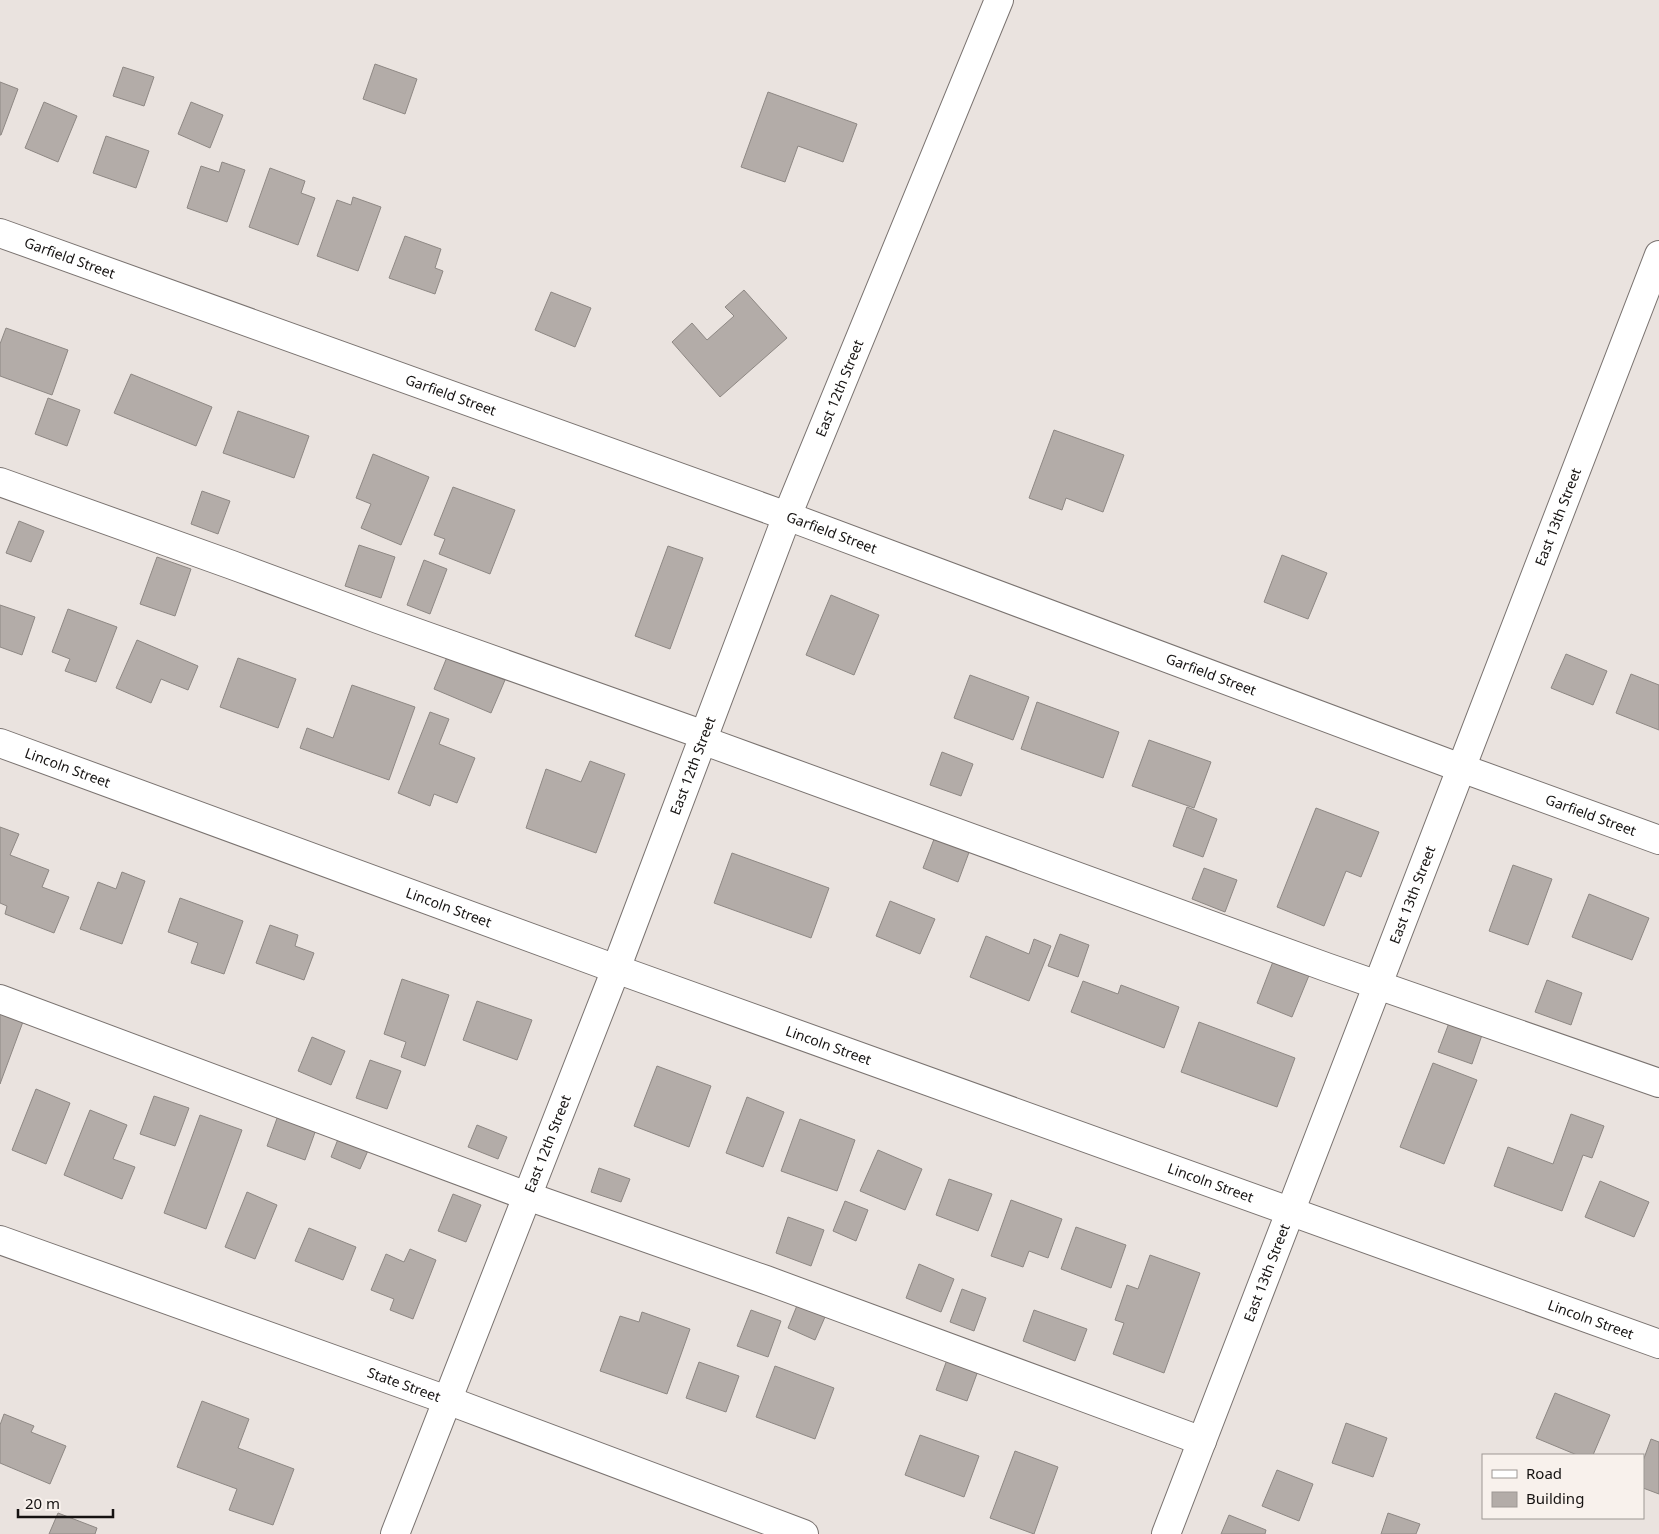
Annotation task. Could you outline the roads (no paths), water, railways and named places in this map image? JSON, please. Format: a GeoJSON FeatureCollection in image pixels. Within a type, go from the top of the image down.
{"type":"FeatureCollection","features":[{"type":"Feature","properties":{"kind":"street","name":"East 12th Street"},"geometry":{"type":"LineString","coordinates":[[395,1534],[616,969],[787,516],[998,0]]}},
{"type":"Feature","properties":{"kind":"street","name":"Garfield Street"},"geometry":{"type":"LineString","coordinates":[[0,233],[787,516],[1659,840]]}},
{"type":"Feature","properties":{"kind":"street","name":"East 13th Street"},"geometry":{"type":"LineString","coordinates":[[1166,1534],[1659,255]]}},
{"type":"Feature","properties":{"kind":"street"},"geometry":{"type":"LineString","coordinates":[[0,482],[1318,964],[1659,1083]]}},
{"type":"Feature","properties":{"kind":"street","name":"Lincoln Street"},"geometry":{"type":"LineString","coordinates":[[0,743],[616,969],[1659,1344]]}},
{"type":"Feature","properties":{"kind":"street"},"geometry":{"type":"LineString","coordinates":[[0,998],[526,1196],[766,1280],[1202,1441]]}},
{"type":"Feature","properties":{"kind":"street","name":"State Street"},"geometry":{"type":"LineString","coordinates":[[0,1240],[447,1400],[804,1534]]}}]}
